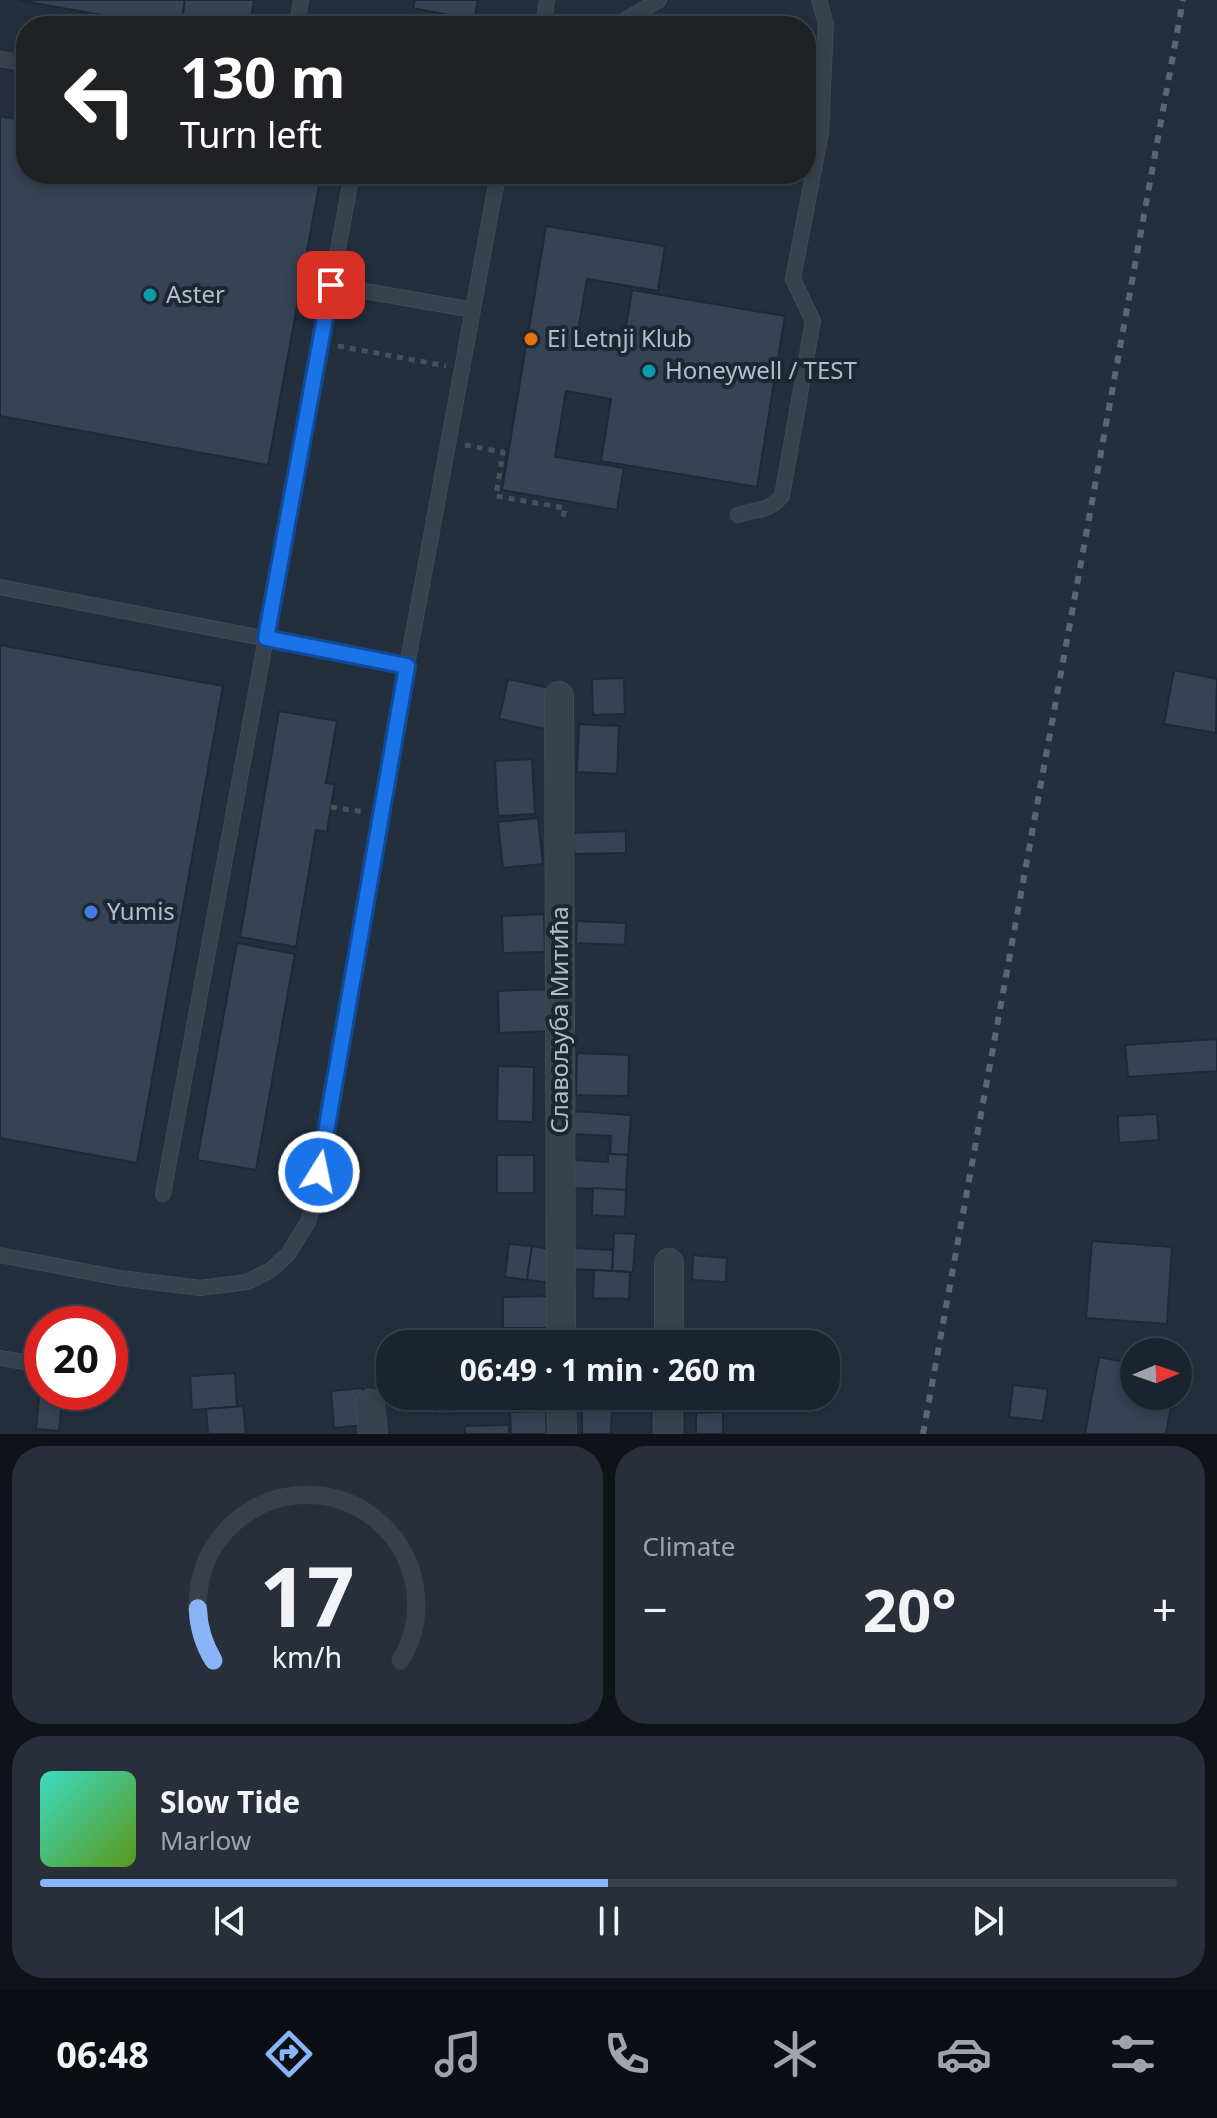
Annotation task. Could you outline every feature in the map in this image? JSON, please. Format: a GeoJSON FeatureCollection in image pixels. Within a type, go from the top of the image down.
{"type":"FeatureCollection","features":[{"type":"Feature","properties":{"kind":"street","name":"Славољуба Митића"},"geometry":{"type":"LineString","coordinates":[[559,696],[561,1330]]}},
{"type":"Feature","properties":{"kind":"street"},"geometry":{"type":"LineString","coordinates":[[669,1263],[669,1330]]}},
{"type":"Feature","properties":{"kind":"street"},"geometry":{"type":"LineString","coordinates":[[370,1404],[373,1434]]}},
{"type":"Feature","properties":{"kind":"street"},"geometry":{"type":"LineString","coordinates":[[561,1410],[562,1434]]}},
{"type":"Feature","properties":{"kind":"street"},"geometry":{"type":"LineString","coordinates":[[668,1410],[668,1434]]}},
{"type":"Feature","properties":{"kind":"lane"},"geometry":{"type":"LineString","coordinates":[[632,16],[659,0]]}},
{"type":"Feature","properties":{"kind":"lane"},"geometry":{"type":"LineString","coordinates":[[816,159],[821,133],[826,24],[819,0]]}},
{"type":"Feature","properties":{"kind":"lane"},"geometry":{"type":"LineString","coordinates":[[163,1194],[350,184]]}},
{"type":"Feature","properties":{"kind":"lane"},"geometry":{"type":"LineString","coordinates":[[492,184],[495,190]]}},
{"type":"Feature","properties":{"kind":"lane"},"geometry":{"type":"LineString","coordinates":[[0,1255],[120,1278],[200,1288],[247,1282],[271,1270],[288,1254],[308,1222],[497,184]]}},
{"type":"Feature","properties":{"kind":"lane"},"geometry":{"type":"LineString","coordinates":[[738,515],[766,510],[782,496],[813,321],[793,279],[811,184]]}},
{"type":"Feature","properties":{"kind":"lane"},"geometry":{"type":"LineString","coordinates":[[331,285],[473,310]]}},
{"type":"Feature","properties":{"kind":"lane"},"geometry":{"type":"LineString","coordinates":[[0,587],[407,666]]}},
{"type":"Feature","properties":{"kind":"lane"},"geometry":{"type":"LineString","coordinates":[[0,1358],[24,1362]]}},
{"type":"Feature","properties":{"kind":"path"},"geometry":{"type":"LineString","coordinates":[[321,343],[463,369]]}},
{"type":"Feature","properties":{"kind":"path"},"geometry":{"type":"LineString","coordinates":[[479,448],[503,452],[496,496],[565,508],[563,517]]}},
{"type":"Feature","properties":{"kind":"path"},"geometry":{"type":"LineString","coordinates":[[331,807],[381,815]]}},
{"type":"Feature","properties":{"kind":"building"},"geometry":{"type":"Polygon","coordinates":[[[18,0],[185,0],[183,16],[107,16],[18,0]]]}},
{"type":"Feature","properties":{"kind":"building"},"geometry":{"type":"Polygon","coordinates":[[[185,0],[254,0],[252,16],[183,16],[185,0]]]}},
{"type":"Feature","properties":{"kind":"building"},"geometry":{"type":"Polygon","coordinates":[[[415,0],[478,0],[475,16],[454,16],[413,8],[415,0]]]}},
{"type":"Feature","properties":{"kind":"building","name":"Aster"},"geometry":{"type":"Polygon","coordinates":[[[0,116],[16,119],[16,184],[319,184],[268,465],[0,416],[0,116]]]}},
{"type":"Feature","properties":{"kind":"building","name":"Honeywell / TEST"},"geometry":{"type":"Polygon","coordinates":[[[546,226],[665,246],[658,291],[587,279],[576,343],[622,350],[632,290],[785,316],[757,487],[601,461],[611,399],[566,391],[555,457],[624,468],[617,510],[502,490],[546,226]]]}},
{"type":"Feature","properties":{"kind":"building","name":"Yumis"},"geometry":{"type":"Polygon","coordinates":[[[0,645],[223,686],[137,1163],[0,1138],[0,645]]]}},
{"type":"Feature","properties":{"kind":"building"},"geometry":{"type":"Polygon","coordinates":[[[1174,670],[1217,679],[1216,733],[1164,724],[1174,670]]]}},
{"type":"Feature","properties":{"kind":"building"},"geometry":{"type":"Polygon","coordinates":[[[624,678],[625,714],[593,715],[592,679],[624,678]]]}},
{"type":"Feature","properties":{"kind":"building"},"geometry":{"type":"Polygon","coordinates":[[[508,679],[554,689],[546,729],[499,719],[508,679]]]}},
{"type":"Feature","properties":{"kind":"building"},"geometry":{"type":"Polygon","coordinates":[[[279,711],[337,721],[326,783],[335,784],[327,832],[316,830],[296,947],[240,937],[279,711]]]}},
{"type":"Feature","properties":{"kind":"building"},"geometry":{"type":"Polygon","coordinates":[[[579,724],[619,726],[617,774],[577,772],[579,724]]]}},
{"type":"Feature","properties":{"kind":"building"},"geometry":{"type":"Polygon","coordinates":[[[532,759],[535,814],[498,816],[495,761],[532,759]]]}},
{"type":"Feature","properties":{"kind":"building"},"geometry":{"type":"Polygon","coordinates":[[[538,818],[543,864],[503,868],[498,822],[538,818]]]}},
{"type":"Feature","properties":{"kind":"building"},"geometry":{"type":"Polygon","coordinates":[[[626,831],[626,853],[574,854],[573,833],[626,831]]]}},
{"type":"Feature","properties":{"kind":"building"},"geometry":{"type":"Polygon","coordinates":[[[544,914],[545,952],[503,953],[502,916],[544,914]]]}},
{"type":"Feature","properties":{"kind":"building"},"geometry":{"type":"Polygon","coordinates":[[[577,921],[626,923],[625,945],[576,943],[577,921]]]}},
{"type":"Feature","properties":{"kind":"building"},"geometry":{"type":"Polygon","coordinates":[[[237,943],[295,954],[256,1170],[197,1160],[237,943]]]}},
{"type":"Feature","properties":{"kind":"building"},"geometry":{"type":"Polygon","coordinates":[[[547,989],[549,1031],[499,1033],[498,991],[547,989]]]}},
{"type":"Feature","properties":{"kind":"building"},"geometry":{"type":"Polygon","coordinates":[[[1217,1039],[1217,1071],[1128,1077],[1125,1045],[1217,1039]]]}},
{"type":"Feature","properties":{"kind":"building"},"geometry":{"type":"Polygon","coordinates":[[[577,1053],[629,1055],[628,1096],[576,1095],[577,1053]]]}},
{"type":"Feature","properties":{"kind":"building"},"geometry":{"type":"Polygon","coordinates":[[[498,1066],[534,1067],[533,1122],[497,1121],[498,1066]]]}},
{"type":"Feature","properties":{"kind":"building"},"geometry":{"type":"Polygon","coordinates":[[[573,1111],[631,1115],[628,1155],[610,1154],[611,1136],[572,1134],[573,1111]]]}},
{"type":"Feature","properties":{"kind":"building"},"geometry":{"type":"Polygon","coordinates":[[[1157,1114],[1159,1140],[1119,1143],[1118,1116],[1157,1114]]]}},
{"type":"Feature","properties":{"kind":"building"},"geometry":{"type":"Polygon","coordinates":[[[608,1154],[628,1155],[626,1190],[572,1188],[574,1160],[608,1162],[608,1154]]]}},
{"type":"Feature","properties":{"kind":"building"},"geometry":{"type":"Polygon","coordinates":[[[497,1155],[534,1155],[534,1193],[497,1193],[497,1155]]]}},
{"type":"Feature","properties":{"kind":"building"},"geometry":{"type":"Polygon","coordinates":[[[593,1188],[626,1190],[625,1217],[592,1215],[593,1188]]]}},
{"type":"Feature","properties":{"kind":"building"},"geometry":{"type":"Polygon","coordinates":[[[614,1233],[636,1234],[633,1272],[612,1271],[614,1233]]]}},
{"type":"Feature","properties":{"kind":"building"},"geometry":{"type":"Polygon","coordinates":[[[1092,1241],[1172,1247],[1167,1324],[1086,1318],[1092,1241]]]}},
{"type":"Feature","properties":{"kind":"building"},"geometry":{"type":"Polygon","coordinates":[[[509,1244],[532,1246],[527,1280],[505,1277],[509,1244]]]}},
{"type":"Feature","properties":{"kind":"building"},"geometry":{"type":"Polygon","coordinates":[[[532,1246],[557,1250],[553,1283],[527,1280],[532,1246]]]}},
{"type":"Feature","properties":{"kind":"building"},"geometry":{"type":"Polygon","coordinates":[[[572,1248],[613,1250],[612,1271],[571,1269],[572,1248]]]}},
{"type":"Feature","properties":{"kind":"building"},"geometry":{"type":"Polygon","coordinates":[[[693,1255],[727,1258],[726,1282],[692,1280],[693,1255]]]}},
{"type":"Feature","properties":{"kind":"building"},"geometry":{"type":"Polygon","coordinates":[[[594,1270],[630,1272],[629,1299],[593,1298],[594,1270]]]}},
{"type":"Feature","properties":{"kind":"building"},"geometry":{"type":"Polygon","coordinates":[[[553,1296],[553,1328],[503,1328],[503,1297],[553,1296]]]}},
{"type":"Feature","properties":{"kind":"building"},"geometry":{"type":"Polygon","coordinates":[[[503,1328],[529,1328],[529,1330],[503,1328]]]}},
{"type":"Feature","properties":{"kind":"building"},"geometry":{"type":"Polygon","coordinates":[[[1099,1357],[1120,1361],[1120,1410],[1170,1410],[1166,1434],[1085,1434],[1099,1357]]]}},
{"type":"Feature","properties":{"kind":"building"},"geometry":{"type":"Polygon","coordinates":[[[235,1373],[237,1407],[192,1410],[190,1376],[235,1373]]]}},
{"type":"Feature","properties":{"kind":"building"},"geometry":{"type":"Polygon","coordinates":[[[1013,1385],[1048,1389],[1043,1421],[1009,1417],[1013,1385]]]}},
{"type":"Feature","properties":{"kind":"building"},"geometry":{"type":"Polygon","coordinates":[[[363,1388],[366,1425],[334,1428],[331,1391],[363,1388]]]}},
{"type":"Feature","properties":{"kind":"building"},"geometry":{"type":"Polygon","coordinates":[[[243,1406],[246,1434],[208,1434],[206,1409],[243,1406]]]}},
{"type":"Feature","properties":{"kind":"building"},"geometry":{"type":"Polygon","coordinates":[[[38,1410],[61,1410],[59,1431],[36,1429],[38,1410]]]}},
{"type":"Feature","properties":{"kind":"building"},"geometry":{"type":"Polygon","coordinates":[[[437,1410],[458,1410],[458,1413],[437,1414],[437,1410]]]}},
{"type":"Feature","properties":{"kind":"building"},"geometry":{"type":"Polygon","coordinates":[[[582,1410],[612,1410],[611,1434],[582,1434],[582,1410]]]}},
{"type":"Feature","properties":{"kind":"building"},"geometry":{"type":"Polygon","coordinates":[[[686,1410],[723,1410],[723,1412],[686,1413],[686,1410]]]}},
{"type":"Feature","properties":{"kind":"building"},"geometry":{"type":"Polygon","coordinates":[[[546,1411],[547,1434],[511,1434],[510,1412],[546,1411]]]}},
{"type":"Feature","properties":{"kind":"building"},"geometry":{"type":"Polygon","coordinates":[[[723,1412],[723,1434],[696,1434],[696,1413],[723,1412]]]}},
{"type":"Feature","properties":{"kind":"building"},"geometry":{"type":"Polygon","coordinates":[[[509,1425],[509,1434],[465,1434],[465,1426],[509,1425]]]}},
{"type":"Feature","properties":{"kind":"railway"},"geometry":{"type":"LineString","coordinates":[[923,1434],[1183,0]]}},
{"type":"Feature","properties":{"kind":"place","name":"Aster"},"geometry":{"type":"Point","coordinates":[150,295]}},
{"type":"Feature","properties":{"kind":"place","name":"Ei Letnji Klub"},"geometry":{"type":"Point","coordinates":[531,339]}},
{"type":"Feature","properties":{"kind":"place","name":"Honeywell / TEST"},"geometry":{"type":"Point","coordinates":[649,371]}},
{"type":"Feature","properties":{"kind":"place","name":"Yumis"},"geometry":{"type":"Point","coordinates":[91,912]}},
{"type":"Feature","properties":{"kind":"route"},"geometry":{"type":"LineString","coordinates":[[319,1172],[407,666],[266,638],[331,285]]}}]}
